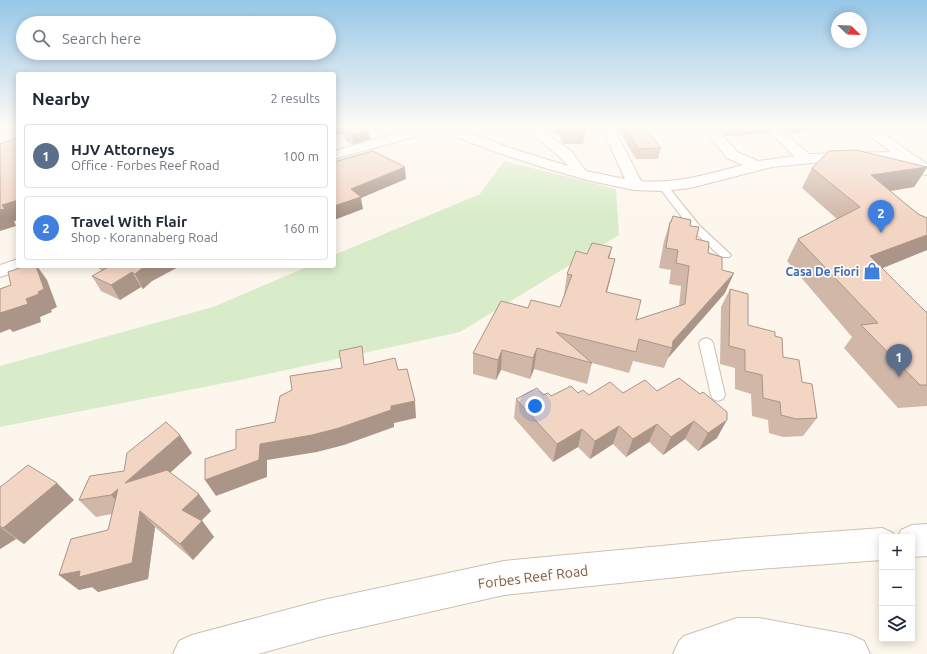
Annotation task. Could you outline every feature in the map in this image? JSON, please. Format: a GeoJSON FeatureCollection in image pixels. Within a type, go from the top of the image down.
{"type":"FeatureCollection","features":[{"type":"Feature","properties":{"kind":"street"},"geometry":{"type":"LineString","coordinates":[[525,157],[610,182],[663,186],[688,184],[756,166],[806,158],[879,157]]}},
{"type":"Feature","properties":{"kind":"street"},"geometry":{"type":"LineString","coordinates":[[567,157],[581,174]]}},
{"type":"Feature","properties":{"kind":"street"},"geometry":{"type":"LineString","coordinates":[[622,157],[633,179],[634,185]]}},
{"type":"Feature","properties":{"kind":"street"},"geometry":{"type":"LineString","coordinates":[[735,157],[756,166]]}},
{"type":"Feature","properties":{"kind":"street"},"geometry":{"type":"LineString","coordinates":[[906,157],[927,171]]}},
{"type":"Feature","properties":{"kind":"street"},"geometry":{"type":"LineString","coordinates":[[0,271],[16,266]]}},
{"type":"Feature","properties":{"kind":"street"},"geometry":{"type":"LineString","coordinates":[[915,541],[927,540]]}},
{"type":"Feature","properties":{"kind":"street","name":"Forbes Reef Road"},"geometry":{"type":"LineString","coordinates":[[192,654],[322,618],[504,578],[746,554],[879,544]]}},
{"type":"Feature","properties":{"kind":"street"},"geometry":{"type":"LineString","coordinates":[[692,654],[697,649],[737,636],[759,636],[851,654]]}},
{"type":"Feature","properties":{"kind":"lane"},"geometry":{"type":"LineString","coordinates":[[663,186],[695,227],[725,255]]}},
{"type":"Feature","properties":{"kind":"lane"},"geometry":{"type":"LineString","coordinates":[[706,343],[718,395]]}},
{"type":"Feature","properties":{"kind":"green space"},"geometry":{"type":"Polygon","coordinates":[[[504,161],[616,189],[619,235],[460,332],[240,380],[0,427],[0,366],[213,307],[304,268],[336,268],[336,254],[480,194],[504,161]]]}},
{"type":"Feature","properties":{"kind":"building"},"geometry":{"type":"Polygon","coordinates":[[[0,157],[16,157],[16,201],[2,205],[5,209],[0,210],[0,157]]]}},
{"type":"Feature","properties":{"kind":"building"},"geometry":{"type":"Polygon","coordinates":[[[353,157],[384,157],[405,167],[351,189],[361,197],[336,205],[336,161],[353,157]]]}},
{"type":"Feature","properties":{"kind":"building"},"geometry":{"type":"Polygon","coordinates":[[[823,157],[883,157],[927,167],[871,175],[918,214],[927,218],[927,235],[870,256],[927,312],[927,385],[920,385],[861,325],[878,323],[798,239],[860,207],[812,168],[823,157]]]}},
{"type":"Feature","properties":{"kind":"building"},"geometry":{"type":"Polygon","coordinates":[[[673,216],[691,220],[690,226],[699,227],[696,239],[709,242],[708,253],[722,257],[722,270],[734,273],[673,341],[672,348],[639,339],[636,352],[556,332],[592,363],[537,348],[533,358],[502,350],[498,360],[473,353],[501,301],[528,308],[531,300],[560,307],[572,275],[567,274],[576,251],[587,254],[592,243],[612,247],[608,258],[615,259],[606,292],[641,300],[636,320],[685,304],[689,266],[676,263],[678,250],[666,248],[670,222],[673,216]]]}},
{"type":"Feature","properties":{"kind":"building"},"geometry":{"type":"Polygon","coordinates":[[[19,268],[37,268],[44,289],[38,292],[39,294],[26,299],[28,304],[0,313],[0,289],[11,285],[8,272],[19,268]]]}},
{"type":"Feature","properties":{"kind":"building"},"geometry":{"type":"Polygon","coordinates":[[[106,268],[142,268],[135,274],[132,272],[111,285],[92,276],[106,268]]]}},
{"type":"Feature","properties":{"kind":"building"},"geometry":{"type":"Polygon","coordinates":[[[730,289],[748,294],[748,325],[775,332],[775,336],[782,338],[783,357],[799,360],[802,382],[812,384],[817,418],[796,419],[781,415],[780,402],[763,398],[762,375],[745,371],[745,350],[729,346],[730,289]]]}},
{"type":"Feature","properties":{"kind":"building"},"geometry":{"type":"Polygon","coordinates":[[[362,346],[364,365],[395,358],[398,370],[407,369],[415,401],[391,406],[391,410],[339,428],[312,435],[260,444],[259,460],[205,480],[205,459],[236,449],[236,430],[275,422],[280,396],[292,390],[290,376],[342,368],[339,351],[362,346]]]}},
{"type":"Feature","properties":{"kind":"building"},"geometry":{"type":"Polygon","coordinates":[[[679,378],[700,394],[703,392],[727,412],[727,420],[708,433],[694,421],[671,437],[657,424],[633,439],[619,426],[595,441],[582,429],[557,444],[516,399],[537,388],[543,395],[548,393],[551,396],[571,386],[578,393],[583,390],[589,395],[610,382],[623,393],[645,380],[657,391],[679,378]]]}},
{"type":"Feature","properties":{"kind":"building"},"geometry":{"type":"Polygon","coordinates":[[[166,422],[180,435],[125,483],[167,470],[199,494],[182,510],[202,521],[180,544],[140,511],[132,563],[79,577],[80,571],[59,575],[71,539],[108,530],[118,489],[111,495],[79,500],[90,476],[124,471],[127,453],[166,422]]]}},
{"type":"Feature","properties":{"kind":"building"},"geometry":{"type":"Polygon","coordinates":[[[28,465],[57,483],[3,528],[0,526],[0,487],[28,465]]]}},
{"type":"Feature","properties":{"kind":"place","name":"Travel With Flair"},"geometry":{"type":"Point","coordinates":[881,233]}},
{"type":"Feature","properties":{"kind":"place","name":"Casa De Fiori"},"geometry":{"type":"Point","coordinates":[872,271]}},
{"type":"Feature","properties":{"kind":"place","name":"HJV Attorneys"},"geometry":{"type":"Point","coordinates":[899,377]}}]}
